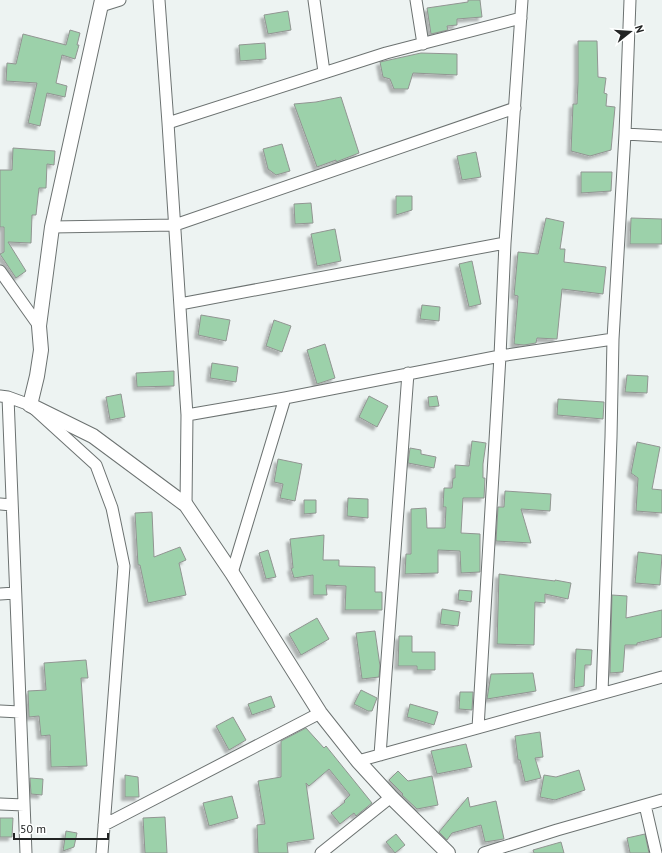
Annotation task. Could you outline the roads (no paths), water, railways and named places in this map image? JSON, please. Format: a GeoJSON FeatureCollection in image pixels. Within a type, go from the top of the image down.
{"type":"FeatureCollection","features":[{"type":"Feature","properties":{"kind":"street"},"geometry":{"type":"LineString","coordinates":[[30,404],[37,376],[41,350],[38,326],[52,227],[102,3],[120,0]]}},
{"type":"Feature","properties":{"kind":"street"},"geometry":{"type":"LineString","coordinates":[[159,0],[187,415],[186,505]]}},
{"type":"Feature","properties":{"kind":"street"},"geometry":{"type":"LineString","coordinates":[[314,0],[324,72]]}},
{"type":"Feature","properties":{"kind":"street"},"geometry":{"type":"LineString","coordinates":[[416,0],[423,44]]}},
{"type":"Feature","properties":{"kind":"street"},"geometry":{"type":"LineString","coordinates":[[478,728],[500,356],[505,243],[522,0]]}},
{"type":"Feature","properties":{"kind":"street"},"geometry":{"type":"LineString","coordinates":[[602,693],[613,338],[625,134],[630,0]]}},
{"type":"Feature","properties":{"kind":"street"},"geometry":{"type":"LineString","coordinates":[[168,123],[386,53],[521,18]]}},
{"type":"Feature","properties":{"kind":"street"},"geometry":{"type":"LineString","coordinates":[[52,227],[175,225],[515,108]]}},
{"type":"Feature","properties":{"kind":"street"},"geometry":{"type":"LineString","coordinates":[[625,134],[662,136]]}},
{"type":"Feature","properties":{"kind":"street"},"geometry":{"type":"LineString","coordinates":[[180,304],[505,243]]}},
{"type":"Feature","properties":{"kind":"street"},"geometry":{"type":"LineString","coordinates":[[0,271],[38,326]]}},
{"type":"Feature","properties":{"kind":"street"},"geometry":{"type":"LineString","coordinates":[[187,415],[285,398],[500,356],[613,338]]}},
{"type":"Feature","properties":{"kind":"street"},"geometry":{"type":"LineString","coordinates":[[380,755],[408,373]]}},
{"type":"Feature","properties":{"kind":"street"},"geometry":{"type":"LineString","coordinates":[[26,853],[12,505],[4,397],[30,404],[93,436],[186,505],[232,573],[320,713],[358,761],[391,797],[448,853]]}},
{"type":"Feature","properties":{"kind":"street"},"geometry":{"type":"LineString","coordinates":[[232,573],[285,398]]}},
{"type":"Feature","properties":{"kind":"street"},"geometry":{"type":"LineString","coordinates":[[30,404],[96,465],[112,508],[124,566],[102,853]]}},
{"type":"Feature","properties":{"kind":"street"},"geometry":{"type":"LineString","coordinates":[[0,504],[12,505]]}},
{"type":"Feature","properties":{"kind":"street"},"geometry":{"type":"LineString","coordinates":[[0,594],[16,593]]}},
{"type":"Feature","properties":{"kind":"street"},"geometry":{"type":"LineString","coordinates":[[358,761],[662,677]]}},
{"type":"Feature","properties":{"kind":"street"},"geometry":{"type":"LineString","coordinates":[[0,712],[20,712]]}},
{"type":"Feature","properties":{"kind":"street"},"geometry":{"type":"LineString","coordinates":[[104,825],[320,713]]}},
{"type":"Feature","properties":{"kind":"street"},"geometry":{"type":"LineString","coordinates":[[321,853],[391,797]]}},
{"type":"Feature","properties":{"kind":"street"},"geometry":{"type":"LineString","coordinates":[[484,853],[557,830],[662,800]]}},
{"type":"Feature","properties":{"kind":"street"},"geometry":{"type":"LineString","coordinates":[[0,804],[24,805]]}},
{"type":"Feature","properties":{"kind":"street"},"geometry":{"type":"LineString","coordinates":[[644,805],[656,853]]}}]}
